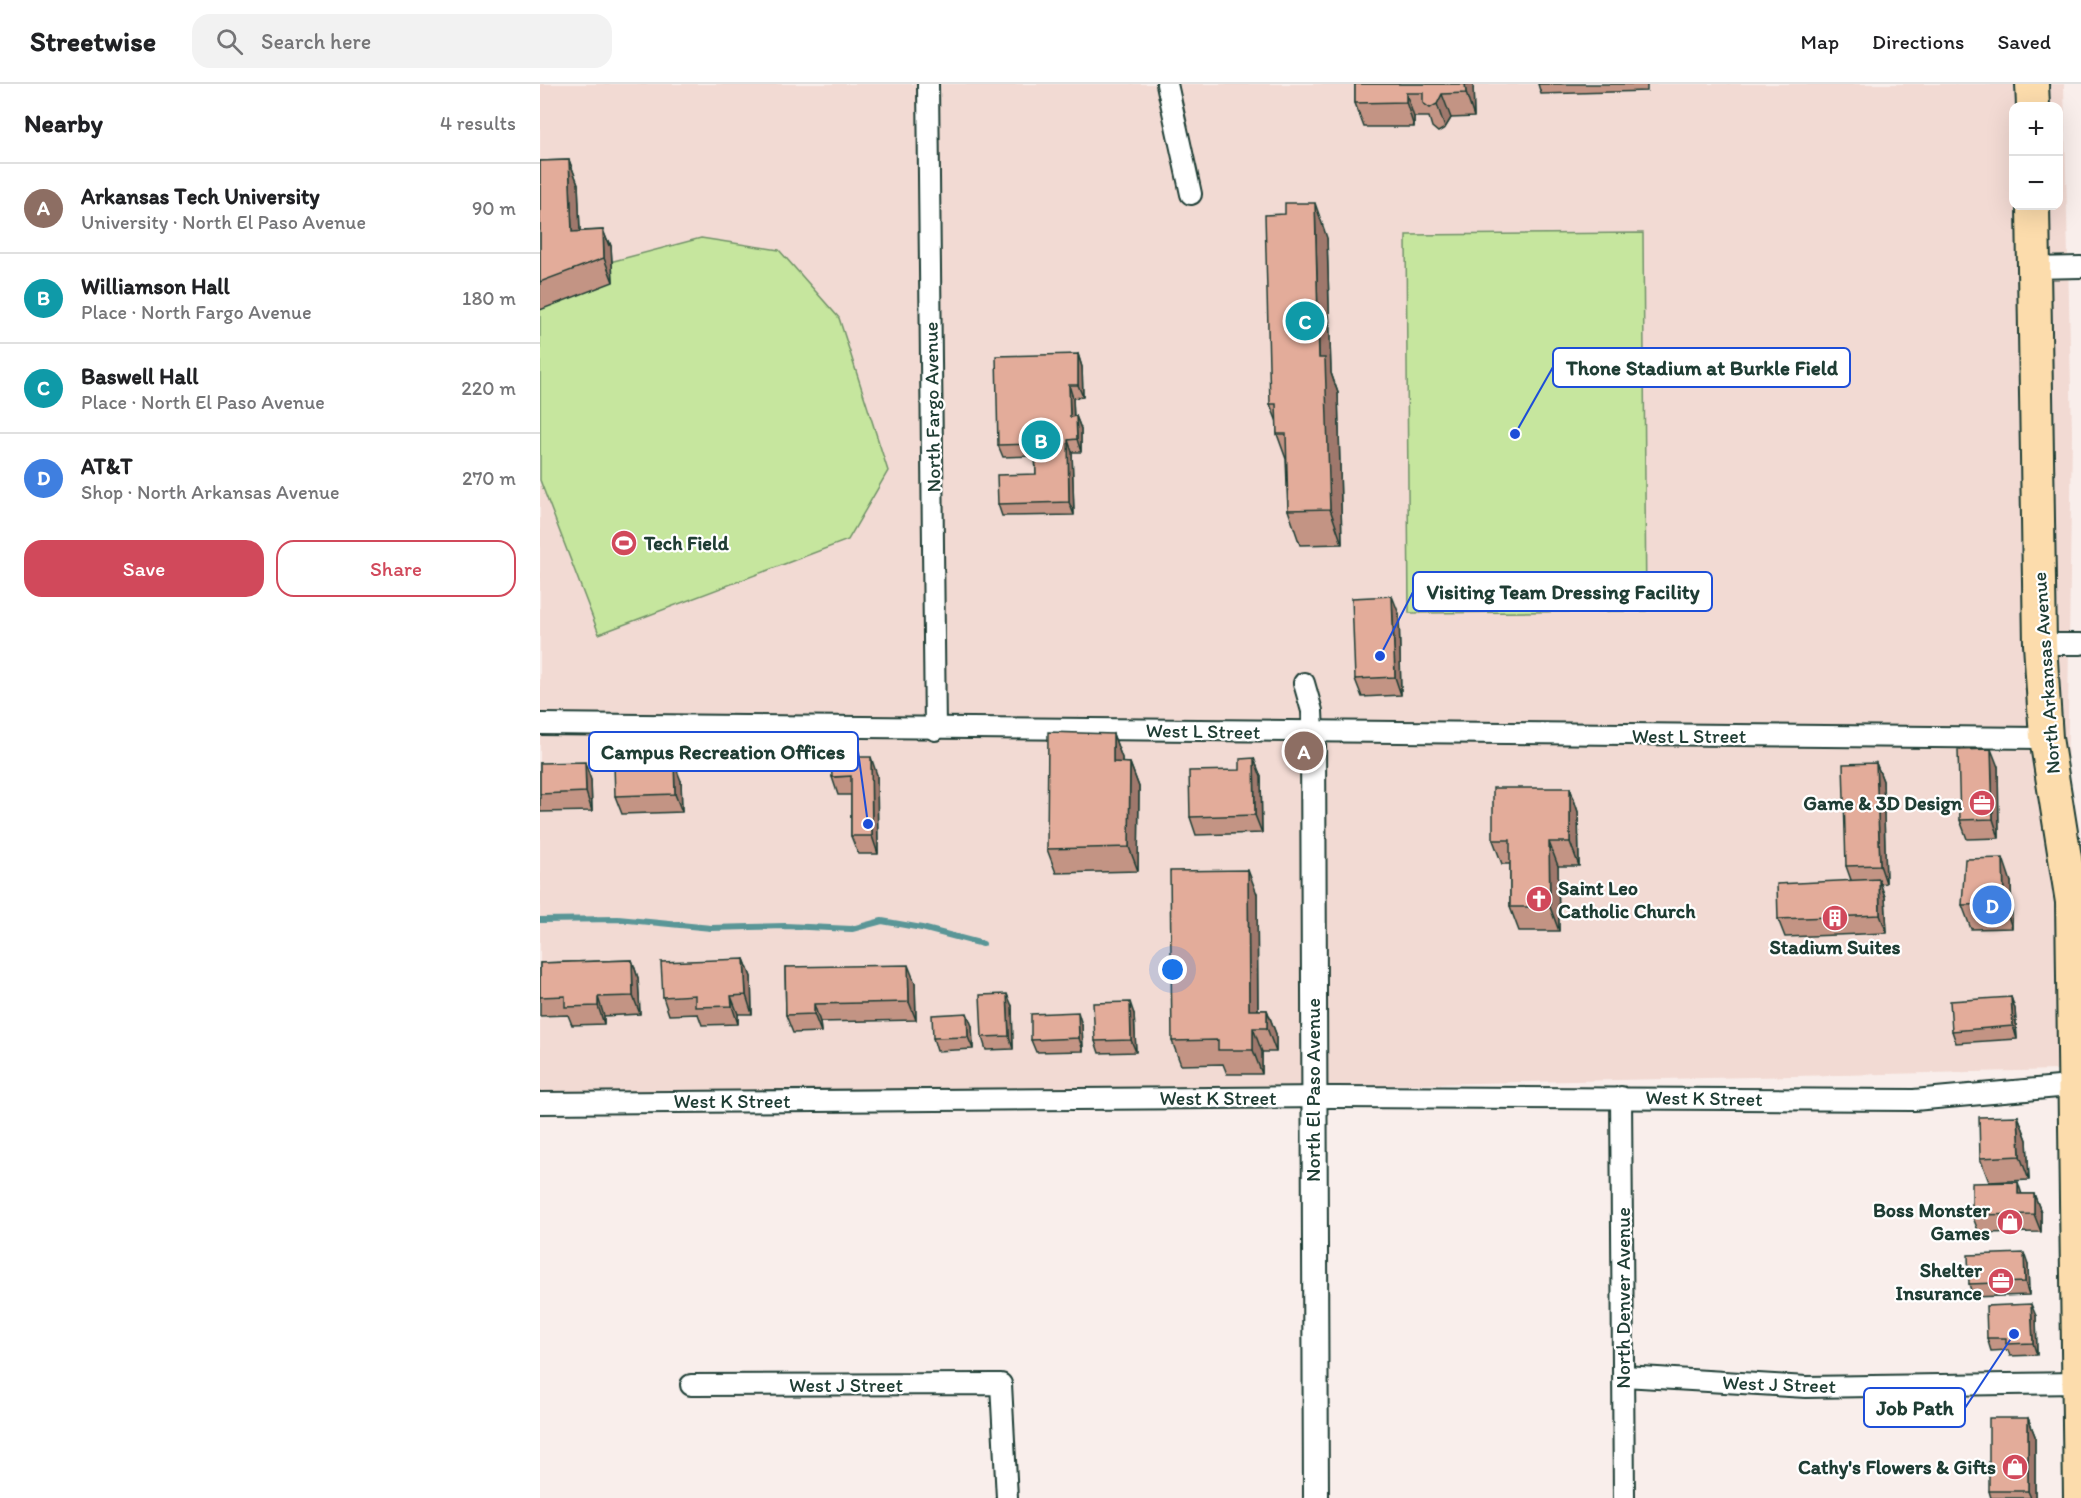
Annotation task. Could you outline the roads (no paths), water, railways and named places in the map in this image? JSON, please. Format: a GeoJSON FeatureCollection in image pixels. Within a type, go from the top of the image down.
{"type":"FeatureCollection","features":[{"type":"Feature","properties":{"kind":"highway"},"geometry":{"type":"LineString","coordinates":[[2032,84],[2032,102]]}},
{"type":"Feature","properties":{"kind":"highway","name":"North Arkansas Avenue"},"geometry":{"type":"LineString","coordinates":[[2033,210],[2040,644],[2046,738],[2072,902],[2078,1086],[2080,1498]]}},
{"type":"Feature","properties":{"kind":"street","name":"North Fargo Avenue"},"geometry":{"type":"LineString","coordinates":[[928,84],[935,730]]}},
{"type":"Feature","properties":{"kind":"street"},"geometry":{"type":"LineString","coordinates":[[1167,84],[1191,194]]}},
{"type":"Feature","properties":{"kind":"street"},"geometry":{"type":"LineString","coordinates":[[2033,267],[2081,267]]}},
{"type":"Feature","properties":{"kind":"street"},"geometry":{"type":"LineString","coordinates":[[2040,644],[2081,644]]}},
{"type":"Feature","properties":{"kind":"street","name":"North El Paso Avenue"},"geometry":{"type":"LineString","coordinates":[[1304,683],[1312,711],[1313,733],[1312,1097],[1316,1498]]}},
{"type":"Feature","properties":{"kind":"street","name":"West L Street"},"geometry":{"type":"LineString","coordinates":[[540,724],[935,730],[2046,738]]}},
{"type":"Feature","properties":{"kind":"street","name":"West K Street"},"geometry":{"type":"LineString","coordinates":[[540,1103],[1312,1097],[1914,1100],[2078,1086]]}},
{"type":"Feature","properties":{"kind":"street","name":"North Denver Avenue"},"geometry":{"type":"LineString","coordinates":[[1622,1097],[1624,1498]]}},
{"type":"Feature","properties":{"kind":"street","name":"West J Street"},"geometry":{"type":"LineString","coordinates":[[1624,1376],[1806,1388],[2079,1383]]}},
{"type":"Feature","properties":{"kind":"street","name":"West J Street"},"geometry":{"type":"LineString","coordinates":[[691,1385],[1001,1384],[1007,1498]]}},
{"type":"Feature","properties":{"kind":"waterway"},"geometry":{"type":"LineString","coordinates":[[540,920],[618,919],[711,928],[785,926],[852,929],[882,921],[922,928],[983,944]]}},
{"type":"Feature","properties":{"kind":"place","name":"Baswell Hall"},"geometry":{"type":"Point","coordinates":[1305,321]}},
{"type":"Feature","properties":{"kind":"place","name":"Thone Stadium at Burkle Field"},"geometry":{"type":"Point","coordinates":[1515,434]}},
{"type":"Feature","properties":{"kind":"place","name":"Williamson Hall"},"geometry":{"type":"Point","coordinates":[1041,440]}},
{"type":"Feature","properties":{"kind":"place","name":"Tech Field"},"geometry":{"type":"Point","coordinates":[624,543]}},
{"type":"Feature","properties":{"kind":"place","name":"Visiting Team Dressing Facility"},"geometry":{"type":"Point","coordinates":[1380,656]}},
{"type":"Feature","properties":{"kind":"place","name":"Arkansas Tech University"},"geometry":{"type":"Point","coordinates":[1304,751]}},
{"type":"Feature","properties":{"kind":"place","name":"Game & 3D Design"},"geometry":{"type":"Point","coordinates":[1982,803]}},
{"type":"Feature","properties":{"kind":"place","name":"Campus Recreation Offices"},"geometry":{"type":"Point","coordinates":[868,824]}},
{"type":"Feature","properties":{"kind":"place","name":"Saint Leo Catholic Church"},"geometry":{"type":"Point","coordinates":[1539,899]}},
{"type":"Feature","properties":{"kind":"place","name":"AT&T"},"geometry":{"type":"Point","coordinates":[1992,905]}},
{"type":"Feature","properties":{"kind":"place","name":"Stadium Suites"},"geometry":{"type":"Point","coordinates":[1835,918]}},
{"type":"Feature","properties":{"kind":"place","name":"Boss Monster Games"},"geometry":{"type":"Point","coordinates":[2010,1222]}},
{"type":"Feature","properties":{"kind":"place","name":"Shelter Insurance"},"geometry":{"type":"Point","coordinates":[2001,1281]}},
{"type":"Feature","properties":{"kind":"place","name":"Job Path"},"geometry":{"type":"Point","coordinates":[2014,1334]}},
{"type":"Feature","properties":{"kind":"place","name":"Cathy's Flowers & Gifts"},"geometry":{"type":"Point","coordinates":[2015,1467]}}]}
